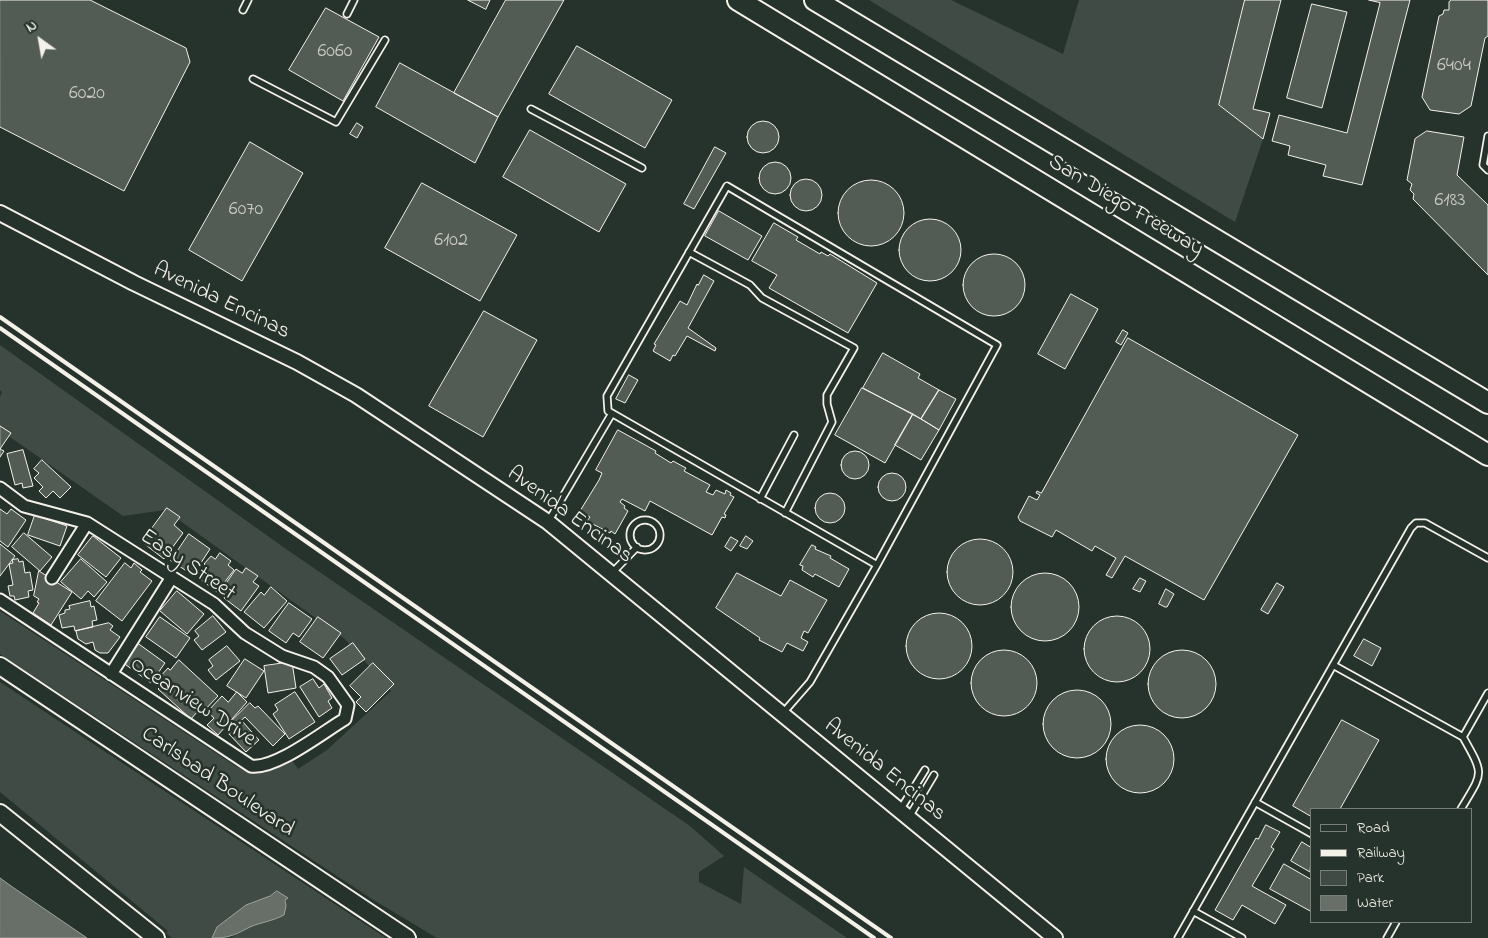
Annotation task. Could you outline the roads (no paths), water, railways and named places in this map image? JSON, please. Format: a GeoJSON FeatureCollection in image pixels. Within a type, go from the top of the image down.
{"type":"FeatureCollection","features":[{"type":"Feature","properties":{"kind":"highway","name":"San Diego Freeway"},"geometry":{"type":"LineString","coordinates":[[738,0],[1488,455]]}},
{"type":"Feature","properties":{"kind":"highway","name":"San Diego Freeway"},"geometry":{"type":"LineString","coordinates":[[815,0],[1488,403]]}},
{"type":"Feature","properties":{"kind":"main road","name":"Carlsbad Boulevard"},"geometry":{"type":"LineString","coordinates":[[0,666],[407,938]]}},
{"type":"Feature","properties":{"kind":"main road"},"geometry":{"type":"LineString","coordinates":[[0,813],[156,938]]}},
{"type":"Feature","properties":{"kind":"street","name":"Avenida Encinas"},"geometry":{"type":"LineString","coordinates":[[0,213],[134,283],[297,362],[348,391],[548,522],[1055,938]]}},
{"type":"Feature","properties":{"kind":"street","name":"Easy Street"},"geometry":{"type":"LineString","coordinates":[[0,488],[24,506],[87,523],[214,604],[246,633],[282,656],[314,667],[328,677],[340,693]]}},
{"type":"Feature","properties":{"kind":"street"},"geometry":{"type":"LineString","coordinates":[[52,578],[87,523]]}},
{"type":"Feature","properties":{"kind":"street"},"geometry":{"type":"LineString","coordinates":[[111,674],[172,577]]}},
{"type":"Feature","properties":{"kind":"street","name":"Oceanview Drive"},"geometry":{"type":"LineString","coordinates":[[0,600],[251,766],[258,767],[276,761],[345,719],[348,705],[340,693]]}},
{"type":"Feature","properties":{"kind":"lane"},"geometry":{"type":"LineString","coordinates":[[243,10],[248,0]]}},
{"type":"Feature","properties":{"kind":"lane"},"geometry":{"type":"LineString","coordinates":[[347,14],[354,0]]}},
{"type":"Feature","properties":{"kind":"lane"},"geometry":{"type":"LineString","coordinates":[[253,79],[336,122],[385,40]]}},
{"type":"Feature","properties":{"kind":"lane"},"geometry":{"type":"LineString","coordinates":[[531,109],[642,168]]}},
{"type":"Feature","properties":{"kind":"lane"},"geometry":{"type":"LineString","coordinates":[[1488,136],[1483,165],[1488,170]]}},
{"type":"Feature","properties":{"kind":"lane"},"geometry":{"type":"LineString","coordinates":[[782,715],[810,682],[877,565],[997,345],[726,186],[606,396],[606,406],[611,415],[877,565]]}},
{"type":"Feature","properties":{"kind":"lane"},"geometry":{"type":"LineString","coordinates":[[689,252],[750,285],[762,298],[854,348],[827,395],[832,422],[785,513]]}},
{"type":"Feature","properties":{"kind":"lane"},"geometry":{"type":"LineString","coordinates":[[548,522],[611,415]]}},
{"type":"Feature","properties":{"kind":"lane"},"geometry":{"type":"LineString","coordinates":[[760,499],[794,435]]}},
{"type":"Feature","properties":{"kind":"lane"},"geometry":{"type":"LineString","coordinates":[[638,522],[652,522],[660,533],[658,542],[646,550],[637,547],[631,539],[632,529],[638,522]]}},
{"type":"Feature","properties":{"kind":"lane"},"geometry":{"type":"LineString","coordinates":[[1178,938],[1411,528],[1416,523],[1425,523],[1488,558]]}},
{"type":"Feature","properties":{"kind":"lane"},"geometry":{"type":"LineString","coordinates":[[612,573],[637,547]]}},
{"type":"Feature","properties":{"kind":"lane"},"geometry":{"type":"LineString","coordinates":[[1333,665],[1462,737],[1480,769],[1478,780],[1462,808]]}},
{"type":"Feature","properties":{"kind":"lane"},"geometry":{"type":"LineString","coordinates":[[1462,737],[1488,692]]}},
{"type":"Feature","properties":{"kind":"lane"},"geometry":{"type":"LineString","coordinates":[[903,815],[925,770]]}},
{"type":"Feature","properties":{"kind":"lane"},"geometry":{"type":"LineString","coordinates":[[903,815],[934,775]]}},
{"type":"Feature","properties":{"kind":"lane"},"geometry":{"type":"LineString","coordinates":[[1255,802],[1310,833]]}},
{"type":"Feature","properties":{"kind":"lane"},"geometry":{"type":"LineString","coordinates":[[1193,911],[1242,938]]}},
{"type":"Feature","properties":{"kind":"lane"},"geometry":{"type":"LineString","coordinates":[[1387,938],[1395,923]]}},
{"type":"Feature","properties":{"kind":"water"},"geometry":{"type":"Polygon","coordinates":[[[0,878],[11,886],[87,938],[0,938],[0,878]]]}},
{"type":"Feature","properties":{"kind":"water"},"geometry":{"type":"Polygon","coordinates":[[[277,891],[288,898],[285,900],[284,915],[254,925],[230,936],[212,938],[217,927],[246,905],[270,896],[277,891]]]}},
{"type":"Feature","properties":{"kind":"railway"},"geometry":{"type":"LineString","coordinates":[[0,317],[891,938]]}},
{"type":"Feature","properties":{"kind":"railway"},"geometry":{"type":"LineString","coordinates":[[0,328],[874,938]]}}]}
